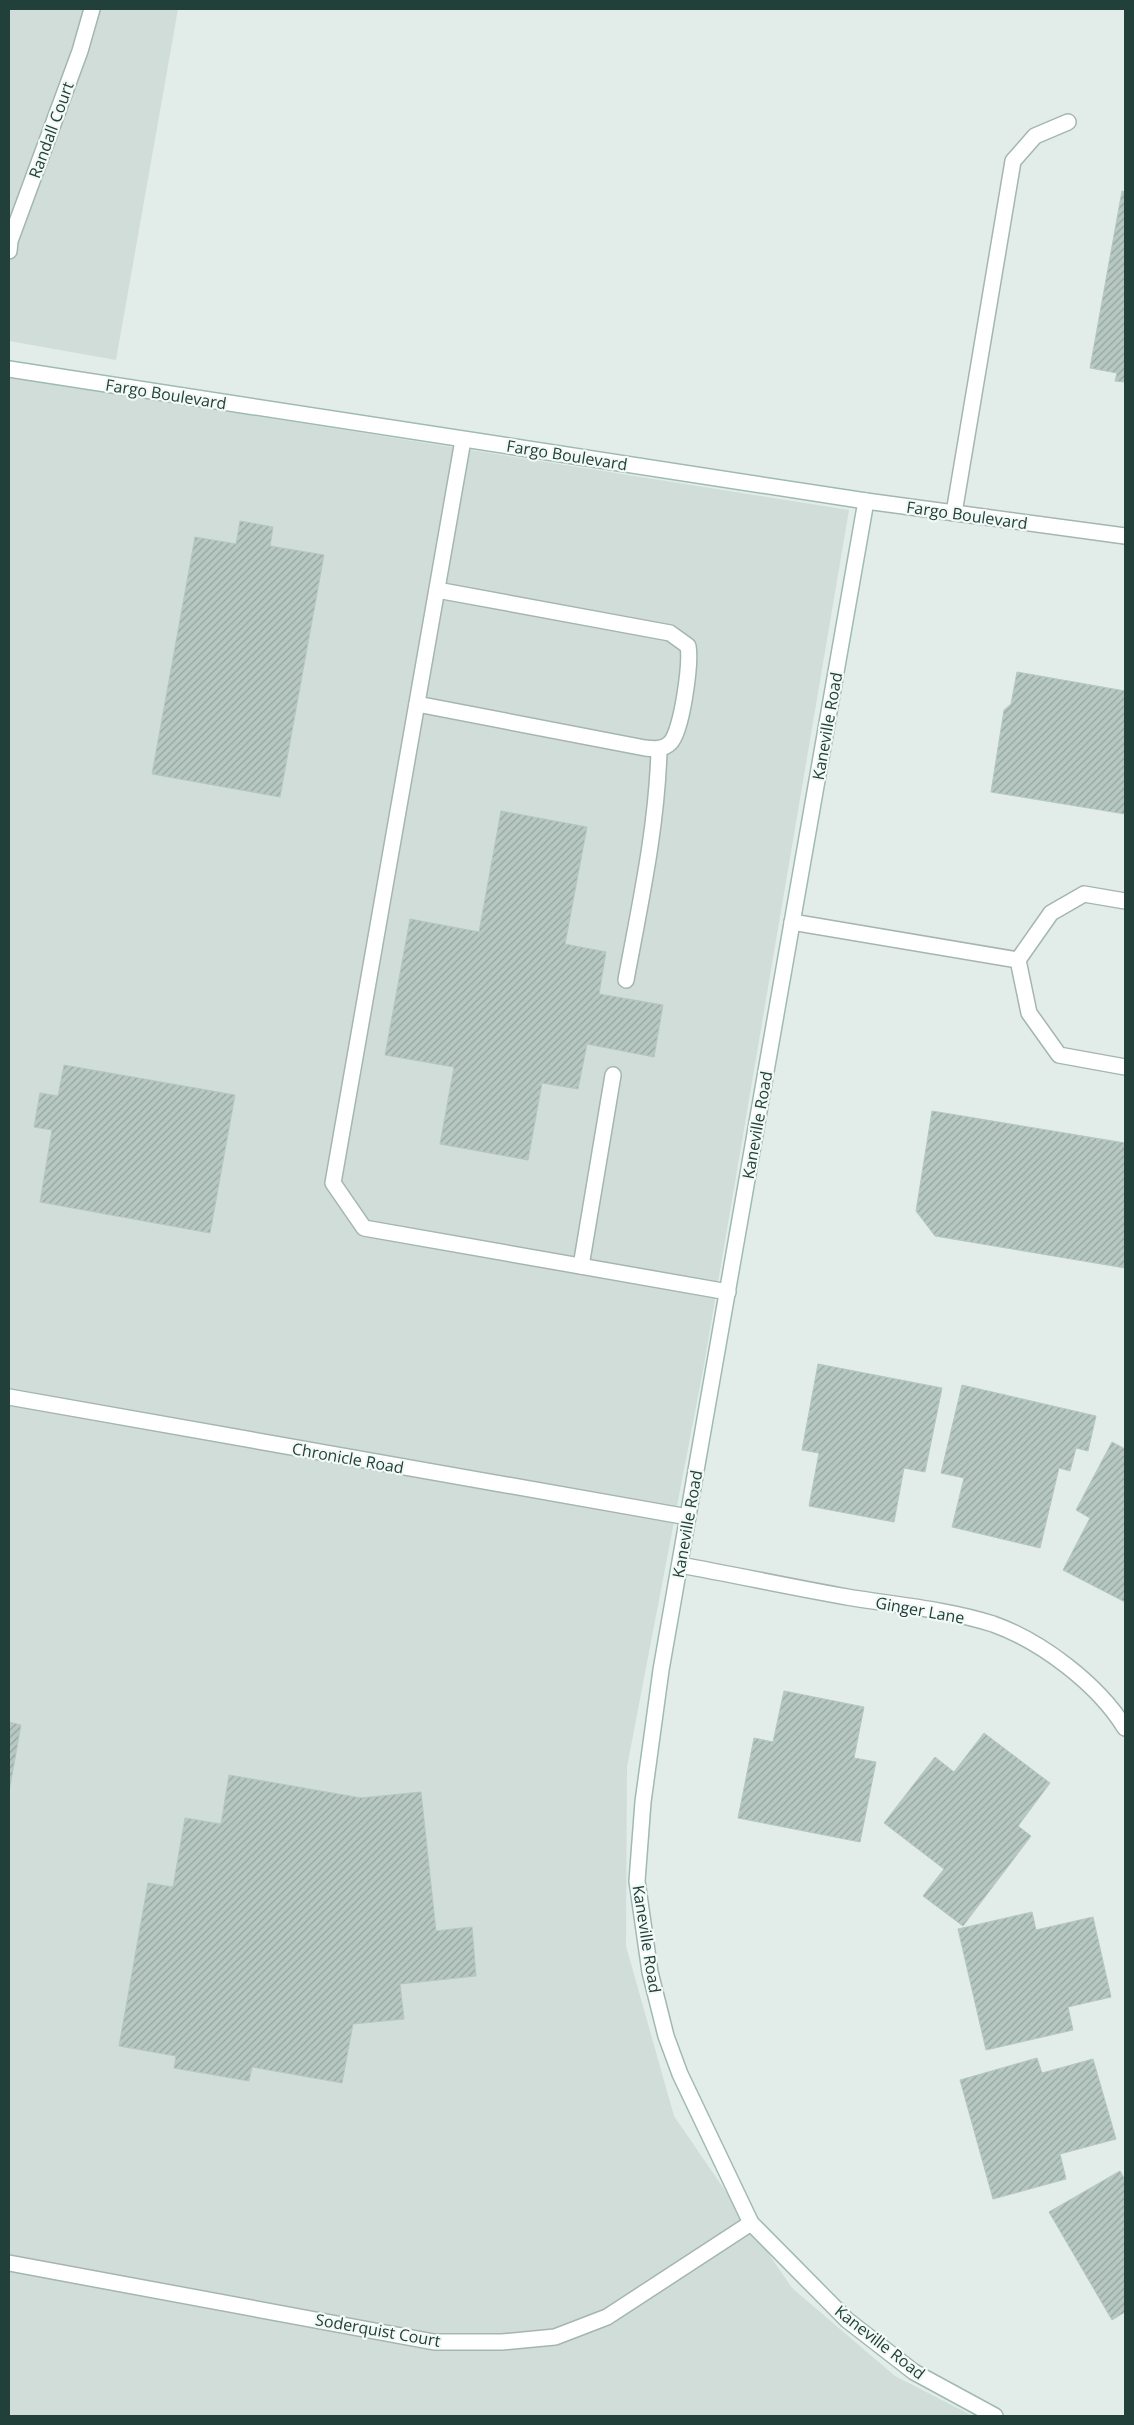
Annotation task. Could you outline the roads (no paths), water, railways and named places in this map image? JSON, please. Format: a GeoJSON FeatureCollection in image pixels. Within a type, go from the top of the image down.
{"type":"FeatureCollection","features":[{"type":"Feature","properties":{"kind":"main road","name":"Randall Court"},"geometry":{"type":"LineString","coordinates":[[9,251],[10,241],[80,51],[92,9]]}},
{"type":"Feature","properties":{"kind":"main road"},"geometry":{"type":"LineString","coordinates":[[954,514],[1013,161],[1036,136],[1068,122]]}},
{"type":"Feature","properties":{"kind":"main road","name":"Fargo Boulevard"},"geometry":{"type":"LineString","coordinates":[[9,369],[866,501],[1125,536]]}},
{"type":"Feature","properties":{"kind":"main road"},"geometry":{"type":"LineString","coordinates":[[463,440],[333,1183],[364,1228],[728,1292]]}},
{"type":"Feature","properties":{"kind":"main road","name":"Kaneville Road"},"geometry":{"type":"LineString","coordinates":[[866,501],[661,1670],[644,1793],[637,1881],[650,1972],[666,2036],[684,2081],[751,2223],[846,2320],[914,2372],[995,2416]]}},
{"type":"Feature","properties":{"kind":"main road"},"geometry":{"type":"LineString","coordinates":[[417,704],[659,750],[670,743],[677,733],[690,659],[688,646],[670,633],[437,590]]}},
{"type":"Feature","properties":{"kind":"main road"},"geometry":{"type":"LineString","coordinates":[[626,980],[643,890],[658,784],[659,750]]}},
{"type":"Feature","properties":{"kind":"main road"},"geometry":{"type":"LineString","coordinates":[[1125,901],[1084,894],[1050,913],[1018,960],[1029,1013],[1059,1055],[1125,1067]]}},
{"type":"Feature","properties":{"kind":"main road"},"geometry":{"type":"LineString","coordinates":[[792,922],[1018,960]]}},
{"type":"Feature","properties":{"kind":"main road"},"geometry":{"type":"LineString","coordinates":[[581,1266],[613,1075]]}},
{"type":"Feature","properties":{"kind":"main road","name":"Chronicle Road"},"geometry":{"type":"LineString","coordinates":[[9,1397],[688,1517]]}},
{"type":"Feature","properties":{"kind":"main road","name":"Ginger Lane"},"geometry":{"type":"LineString","coordinates":[[680,1565],[846,1597],[960,1616],[994,1625],[1046,1651],[1072,1669],[1104,1700],[1125,1728]]}},
{"type":"Feature","properties":{"kind":"main road","name":"Soderquist Court"},"geometry":{"type":"LineString","coordinates":[[9,2263],[434,2342],[502,2342],[556,2337],[607,2317],[751,2223]]}}]}
